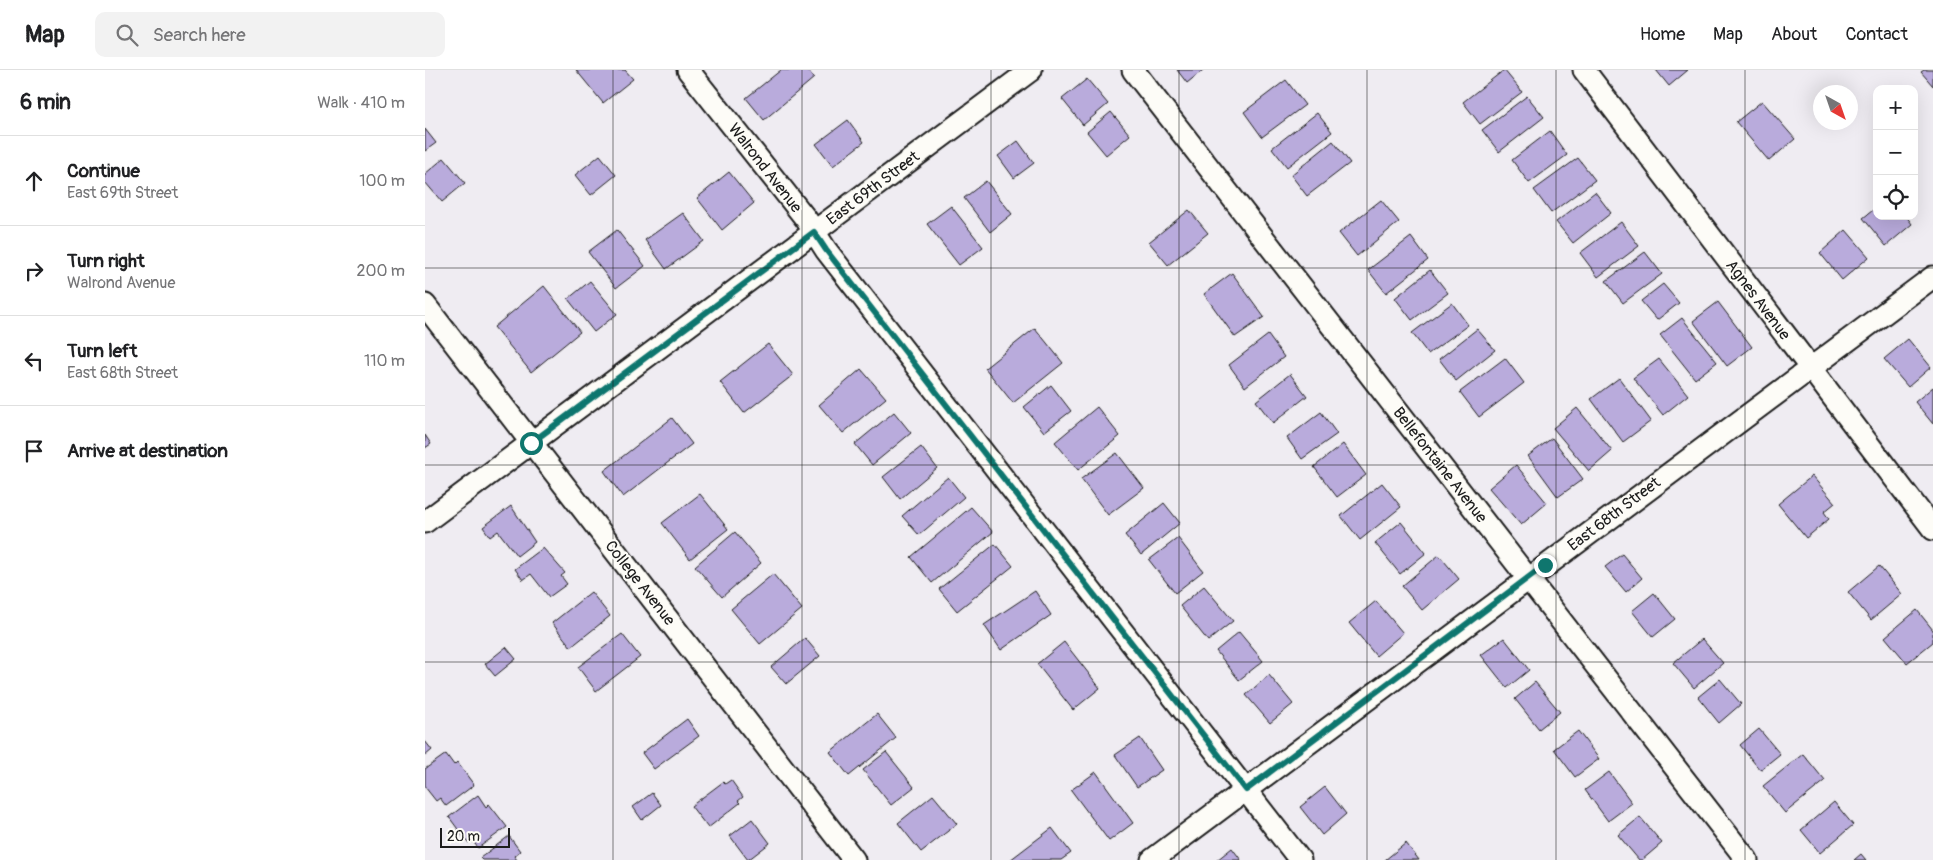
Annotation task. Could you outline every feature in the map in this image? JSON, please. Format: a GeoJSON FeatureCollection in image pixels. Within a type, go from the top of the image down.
{"type":"FeatureCollection","features":[{"type":"Feature","properties":{"kind":"street","name":"Walrond Avenue"},"geometry":{"type":"LineString","coordinates":[[688,70],[1300,860]]}},
{"type":"Feature","properties":{"kind":"street","name":"East 69th Street"},"geometry":{"type":"LineString","coordinates":[[425,522],[1031,70]]}},
{"type":"Feature","properties":{"kind":"street","name":"Bellefontaine Avenue"},"geometry":{"type":"LineString","coordinates":[[1133,70],[1747,860]]}},
{"type":"Feature","properties":{"kind":"street","name":"Agnes Avenue"},"geometry":{"type":"LineString","coordinates":[[1585,70],[1809,368],[1933,529]]}},
{"type":"Feature","properties":{"kind":"street","name":"East 68th Street"},"geometry":{"type":"LineString","coordinates":[[1153,860],[1809,368],[1933,278]]}},
{"type":"Feature","properties":{"kind":"street","name":"College Avenue"},"geometry":{"type":"LineString","coordinates":[[425,306],[854,860]]}},
{"type":"Feature","properties":{"kind":"building"},"geometry":{"type":"Polygon","coordinates":[[[576,70],[625,70],[633,79],[603,103],[576,70]]]}},
{"type":"Feature","properties":{"kind":"building"},"geometry":{"type":"Polygon","coordinates":[[[781,70],[808,70],[814,78],[764,120],[746,98],[781,70]]]}},
{"type":"Feature","properties":{"kind":"building"},"geometry":{"type":"Polygon","coordinates":[[[1177,70],[1203,70],[1187,83],[1177,70]]]}},
{"type":"Feature","properties":{"kind":"building"},"geometry":{"type":"Polygon","coordinates":[[[1504,70],[1522,92],[1480,124],[1463,102],[1504,70]]]}},
{"type":"Feature","properties":{"kind":"building"},"geometry":{"type":"Polygon","coordinates":[[[1656,70],[1688,70],[1669,86],[1656,70]]]}},
{"type":"Feature","properties":{"kind":"building"},"geometry":{"type":"Polygon","coordinates":[[[1933,70],[1933,86],[1921,72],[1933,70]]]}},
{"type":"Feature","properties":{"kind":"building"},"geometry":{"type":"Polygon","coordinates":[[[1087,79],[1108,104],[1083,125],[1062,99],[1087,79]]]}},
{"type":"Feature","properties":{"kind":"building"},"geometry":{"type":"Polygon","coordinates":[[[1286,80],[1305,105],[1262,137],[1244,112],[1286,80]]]}},
{"type":"Feature","properties":{"kind":"building"},"geometry":{"type":"Polygon","coordinates":[[[1527,96],[1544,117],[1499,152],[1482,130],[1527,96]]]}},
{"type":"Feature","properties":{"kind":"building"},"geometry":{"type":"Polygon","coordinates":[[[1762,101],[1795,139],[1769,161],[1736,122],[1762,101]]]}},
{"type":"Feature","properties":{"kind":"building"},"geometry":{"type":"Polygon","coordinates":[[[1111,112],[1130,135],[1106,155],[1087,132],[1111,112]]]}},
{"type":"Feature","properties":{"kind":"building"},"geometry":{"type":"Polygon","coordinates":[[[1317,113],[1332,132],[1287,167],[1272,148],[1317,113]]]}},
{"type":"Feature","properties":{"kind":"building"},"geometry":{"type":"Polygon","coordinates":[[[848,120],[864,142],[833,166],[816,144],[848,120]]]}},
{"type":"Feature","properties":{"kind":"building"},"geometry":{"type":"Polygon","coordinates":[[[425,129],[436,143],[425,151],[425,129]]]}},
{"type":"Feature","properties":{"kind":"building"},"geometry":{"type":"Polygon","coordinates":[[[1550,131],[1567,155],[1529,183],[1512,160],[1550,131]]]}},
{"type":"Feature","properties":{"kind":"building"},"geometry":{"type":"Polygon","coordinates":[[[1018,141],[1034,163],[1014,178],[998,156],[1018,141]]]}},
{"type":"Feature","properties":{"kind":"building"},"geometry":{"type":"Polygon","coordinates":[[[1333,141],[1350,163],[1307,196],[1291,175],[1333,141]]]}},
{"type":"Feature","properties":{"kind":"building"},"geometry":{"type":"Polygon","coordinates":[[[600,155],[616,175],[591,195],[575,175],[600,155]]]}},
{"type":"Feature","properties":{"kind":"building"},"geometry":{"type":"Polygon","coordinates":[[[444,158],[465,183],[442,202],[425,182],[425,174],[444,158]]]}},
{"type":"Feature","properties":{"kind":"building"},"geometry":{"type":"Polygon","coordinates":[[[1578,158],[1595,180],[1551,213],[1534,190],[1578,158]]]}},
{"type":"Feature","properties":{"kind":"building"},"geometry":{"type":"Polygon","coordinates":[[[729,172],[754,203],[722,230],[697,198],[729,172]]]}},
{"type":"Feature","properties":{"kind":"building"},"geometry":{"type":"Polygon","coordinates":[[[986,181],[1012,214],[990,232],[964,198],[986,181]]]}},
{"type":"Feature","properties":{"kind":"building"},"geometry":{"type":"Polygon","coordinates":[[[1595,192],[1611,213],[1573,243],[1556,222],[1595,192]]]}},
{"type":"Feature","properties":{"kind":"building"},"geometry":{"type":"Polygon","coordinates":[[[1381,200],[1399,222],[1357,256],[1339,233],[1381,200]]]}},
{"type":"Feature","properties":{"kind":"building"},"geometry":{"type":"Polygon","coordinates":[[[951,206],[983,247],[959,265],[927,224],[951,206]]]}},
{"type":"Feature","properties":{"kind":"building"},"geometry":{"type":"Polygon","coordinates":[[[1189,210],[1208,233],[1168,265],[1149,242],[1189,210]]]}},
{"type":"Feature","properties":{"kind":"building"},"geometry":{"type":"Polygon","coordinates":[[[1873,210],[1873,220],[1909,220],[1912,224],[1886,246],[1863,218],[1873,210]]]}},
{"type":"Feature","properties":{"kind":"building"},"geometry":{"type":"Polygon","coordinates":[[[683,213],[704,241],[666,269],[645,240],[683,213]]]}},
{"type":"Feature","properties":{"kind":"building"},"geometry":{"type":"Polygon","coordinates":[[[1621,222],[1639,246],[1598,277],[1580,253],[1621,222]]]}},
{"type":"Feature","properties":{"kind":"building"},"geometry":{"type":"Polygon","coordinates":[[[617,230],[645,266],[616,288],[588,252],[617,230]]]}},
{"type":"Feature","properties":{"kind":"building"},"geometry":{"type":"Polygon","coordinates":[[[1846,230],[1869,257],[1842,280],[1820,253],[1846,230]]]}},
{"type":"Feature","properties":{"kind":"building"},"geometry":{"type":"Polygon","coordinates":[[[1411,237],[1428,260],[1386,293],[1368,270],[1411,237]]]}},
{"type":"Feature","properties":{"kind":"building"},"geometry":{"type":"Polygon","coordinates":[[[1645,252],[1662,274],[1623,303],[1606,281],[1645,252]]]}},
{"type":"Feature","properties":{"kind":"building"},"geometry":{"type":"Polygon","coordinates":[[[1430,270],[1448,293],[1412,320],[1395,298],[1430,270]]]}},
{"type":"Feature","properties":{"kind":"building"},"geometry":{"type":"Polygon","coordinates":[[[1232,273],[1264,317],[1235,337],[1204,294],[1232,273]]]}},
{"type":"Feature","properties":{"kind":"building"},"geometry":{"type":"Polygon","coordinates":[[[590,281],[617,314],[594,332],[568,299],[590,281]]]}},
{"type":"Feature","properties":{"kind":"building"},"geometry":{"type":"Polygon","coordinates":[[[1663,284],[1679,303],[1657,320],[1641,301],[1663,284]]]}},
{"type":"Feature","properties":{"kind":"building"},"geometry":{"type":"Polygon","coordinates":[[[544,286],[580,332],[531,372],[494,327],[544,286]]]}},
{"type":"Feature","properties":{"kind":"building"},"geometry":{"type":"Polygon","coordinates":[[[1718,302],[1752,347],[1727,366],[1693,321],[1718,302]]]}},
{"type":"Feature","properties":{"kind":"building"},"geometry":{"type":"Polygon","coordinates":[[[1452,303],[1468,325],[1428,354],[1412,333],[1452,303]]]}},
{"type":"Feature","properties":{"kind":"building"},"geometry":{"type":"Polygon","coordinates":[[[1682,318],[1717,362],[1695,379],[1660,335],[1682,318]]]}},
{"type":"Feature","properties":{"kind":"building"},"geometry":{"type":"Polygon","coordinates":[[[1035,328],[1063,363],[1013,403],[985,368],[1035,328]]]}},
{"type":"Feature","properties":{"kind":"building"},"geometry":{"type":"Polygon","coordinates":[[[1477,329],[1495,350],[1456,381],[1439,359],[1477,329]]]}},
{"type":"Feature","properties":{"kind":"building"},"geometry":{"type":"Polygon","coordinates":[[[1268,335],[1284,357],[1245,387],[1229,365],[1268,335]]]}},
{"type":"Feature","properties":{"kind":"building"},"geometry":{"type":"Polygon","coordinates":[[[1908,339],[1931,367],[1908,387],[1884,359],[1908,339]]]}},
{"type":"Feature","properties":{"kind":"building"},"geometry":{"type":"Polygon","coordinates":[[[768,344],[793,375],[744,413],[720,382],[768,344]]]}},
{"type":"Feature","properties":{"kind":"building"},"geometry":{"type":"Polygon","coordinates":[[[1505,358],[1524,383],[1479,417],[1460,392],[1505,358]]]}},
{"type":"Feature","properties":{"kind":"building"},"geometry":{"type":"Polygon","coordinates":[[[1659,359],[1688,395],[1663,415],[1633,378],[1659,359]]]}},
{"type":"Feature","properties":{"kind":"building"},"geometry":{"type":"Polygon","coordinates":[[[861,369],[886,398],[843,433],[819,405],[861,369]]]}},
{"type":"Feature","properties":{"kind":"building"},"geometry":{"type":"Polygon","coordinates":[[[1290,374],[1307,396],[1273,423],[1256,401],[1290,374]]]}},
{"type":"Feature","properties":{"kind":"building"},"geometry":{"type":"Polygon","coordinates":[[[1619,378],[1651,421],[1623,442],[1591,399],[1619,378]]]}},
{"type":"Feature","properties":{"kind":"building"},"geometry":{"type":"Polygon","coordinates":[[[1051,385],[1071,411],[1044,432],[1024,407],[1051,385]]]}},
{"type":"Feature","properties":{"kind":"building"},"geometry":{"type":"Polygon","coordinates":[[[1933,387],[1933,424],[1915,402],[1933,387]]]}},
{"type":"Feature","properties":{"kind":"building"},"geometry":{"type":"Polygon","coordinates":[[[1097,407],[1120,436],[1078,470],[1055,442],[1097,407]]]}},
{"type":"Feature","properties":{"kind":"building"},"geometry":{"type":"Polygon","coordinates":[[[1577,408],[1612,451],[1589,471],[1553,428],[1577,408]]]}},
{"type":"Feature","properties":{"kind":"building"},"geometry":{"type":"Polygon","coordinates":[[[894,412],[911,433],[872,465],[855,444],[894,412]]]}},
{"type":"Feature","properties":{"kind":"building"},"geometry":{"type":"Polygon","coordinates":[[[1321,412],[1337,434],[1302,459],[1287,438],[1321,412]]]}},
{"type":"Feature","properties":{"kind":"building"},"geometry":{"type":"Polygon","coordinates":[[[672,418],[692,444],[623,497],[604,471],[672,418]]]}},
{"type":"Feature","properties":{"kind":"building"},"geometry":{"type":"Polygon","coordinates":[[[425,435],[431,444],[425,448],[425,435]]]}},
{"type":"Feature","properties":{"kind":"building"},"geometry":{"type":"Polygon","coordinates":[[[1552,438],[1583,479],[1558,497],[1528,456],[1552,438]]]}},
{"type":"Feature","properties":{"kind":"building"},"geometry":{"type":"Polygon","coordinates":[[[1343,444],[1366,475],[1337,497],[1314,467],[1343,444]]]}},
{"type":"Feature","properties":{"kind":"building"},"geometry":{"type":"Polygon","coordinates":[[[921,447],[937,468],[900,499],[883,477],[921,447]]]}},
{"type":"Feature","properties":{"kind":"building"},"geometry":{"type":"Polygon","coordinates":[[[1117,453],[1144,488],[1108,515],[1081,479],[1117,453]]]}},
{"type":"Feature","properties":{"kind":"building"},"geometry":{"type":"Polygon","coordinates":[[[1516,465],[1547,503],[1521,525],[1489,488],[1516,465]]]}},
{"type":"Feature","properties":{"kind":"building"},"geometry":{"type":"Polygon","coordinates":[[[1812,476],[1835,503],[1824,512],[1829,519],[1806,538],[1778,504],[1812,476]]]}},
{"type":"Feature","properties":{"kind":"building"},"geometry":{"type":"Polygon","coordinates":[[[948,477],[964,497],[919,535],[902,516],[948,477]]]}},
{"type":"Feature","properties":{"kind":"building"},"geometry":{"type":"Polygon","coordinates":[[[1382,483],[1401,507],[1360,540],[1341,516],[1382,483]]]}},
{"type":"Feature","properties":{"kind":"building"},"geometry":{"type":"Polygon","coordinates":[[[700,494],[728,529],[690,559],[662,523],[700,494]]]}},
{"type":"Feature","properties":{"kind":"building"},"geometry":{"type":"Polygon","coordinates":[[[1164,503],[1180,523],[1141,555],[1125,535],[1164,503]]]}},
{"type":"Feature","properties":{"kind":"building"},"geometry":{"type":"Polygon","coordinates":[[[511,506],[535,542],[517,556],[498,531],[490,537],[483,527],[511,506]]]}},
{"type":"Feature","properties":{"kind":"building"},"geometry":{"type":"Polygon","coordinates":[[[971,507],[993,532],[932,583],[911,557],[971,507]]]}},
{"type":"Feature","properties":{"kind":"building"},"geometry":{"type":"Polygon","coordinates":[[[1401,522],[1426,553],[1400,574],[1375,543],[1401,522]]]}},
{"type":"Feature","properties":{"kind":"building"},"geometry":{"type":"Polygon","coordinates":[[[735,532],[761,563],[722,597],[695,566],[735,532]]]}},
{"type":"Feature","properties":{"kind":"building"},"geometry":{"type":"Polygon","coordinates":[[[1178,538],[1203,571],[1175,593],[1149,560],[1178,538]]]}},
{"type":"Feature","properties":{"kind":"building"},"geometry":{"type":"Polygon","coordinates":[[[995,544],[1013,566],[957,611],[939,589],[995,544]]]}},
{"type":"Feature","properties":{"kind":"building"},"geometry":{"type":"Polygon","coordinates":[[[543,548],[565,573],[561,576],[567,584],[549,597],[531,574],[523,580],[515,569],[543,548]]]}},
{"type":"Feature","properties":{"kind":"building"},"geometry":{"type":"Polygon","coordinates":[[[1622,554],[1642,578],[1626,592],[1605,567],[1622,554]]]}},
{"type":"Feature","properties":{"kind":"building"},"geometry":{"type":"Polygon","coordinates":[[[1439,555],[1459,579],[1422,610],[1402,586],[1439,555]]]}},
{"type":"Feature","properties":{"kind":"building"},"geometry":{"type":"Polygon","coordinates":[[[1879,566],[1902,594],[1871,620],[1848,592],[1879,566]]]}},
{"type":"Feature","properties":{"kind":"building"},"geometry":{"type":"Polygon","coordinates":[[[773,574],[802,609],[760,644],[731,609],[773,574]]]}},
{"type":"Feature","properties":{"kind":"building"},"geometry":{"type":"Polygon","coordinates":[[[1204,586],[1233,621],[1208,641],[1180,606],[1204,586]]]}},
{"type":"Feature","properties":{"kind":"building"},"geometry":{"type":"Polygon","coordinates":[[[1035,591],[1051,615],[1001,650],[984,625],[1035,591]]]}},
{"type":"Feature","properties":{"kind":"building"},"geometry":{"type":"Polygon","coordinates":[[[591,592],[610,616],[571,647],[552,623],[591,592]]]}},
{"type":"Feature","properties":{"kind":"building"},"geometry":{"type":"Polygon","coordinates":[[[1654,593],[1675,619],[1653,637],[1632,611],[1654,593]]]}},
{"type":"Feature","properties":{"kind":"building"},"geometry":{"type":"Polygon","coordinates":[[[1376,601],[1403,633],[1376,656],[1349,623],[1376,601]]]}},
{"type":"Feature","properties":{"kind":"building"},"geometry":{"type":"Polygon","coordinates":[[[1917,610],[1933,630],[1933,642],[1907,663],[1885,637],[1917,610]]]}},
{"type":"Feature","properties":{"kind":"building"},"geometry":{"type":"Polygon","coordinates":[[[1239,632],[1263,661],[1239,680],[1216,651],[1239,632]]]}},
{"type":"Feature","properties":{"kind":"building"},"geometry":{"type":"Polygon","coordinates":[[[622,634],[640,657],[596,691],[578,667],[622,634]]]}},
{"type":"Feature","properties":{"kind":"building"},"geometry":{"type":"Polygon","coordinates":[[[805,638],[820,656],[786,684],[771,667],[805,638]]]}},
{"type":"Feature","properties":{"kind":"building"},"geometry":{"type":"Polygon","coordinates":[[[1504,638],[1529,670],[1507,688],[1481,655],[1504,638]]]}},
{"type":"Feature","properties":{"kind":"building"},"geometry":{"type":"Polygon","coordinates":[[[1702,639],[1723,663],[1694,688],[1673,663],[1702,639]]]}},
{"type":"Feature","properties":{"kind":"building"},"geometry":{"type":"Polygon","coordinates":[[[1064,642],[1100,688],[1073,710],[1037,664],[1064,642]]]}},
{"type":"Feature","properties":{"kind":"building"},"geometry":{"type":"Polygon","coordinates":[[[506,647],[516,659],[495,676],[485,664],[506,647]]]}},
{"type":"Feature","properties":{"kind":"building"},"geometry":{"type":"Polygon","coordinates":[[[1269,675],[1293,704],[1270,723],[1246,695],[1269,675]]]}},
{"type":"Feature","properties":{"kind":"building"},"geometry":{"type":"Polygon","coordinates":[[[1720,679],[1741,704],[1719,723],[1698,697],[1720,679]]]}},
{"type":"Feature","properties":{"kind":"building"},"geometry":{"type":"Polygon","coordinates":[[[1535,682],[1560,712],[1539,729],[1515,699],[1535,682]]]}},
{"type":"Feature","properties":{"kind":"building"},"geometry":{"type":"Polygon","coordinates":[[[877,714],[896,738],[849,776],[830,752],[877,714]]]}},
{"type":"Feature","properties":{"kind":"building"},"geometry":{"type":"Polygon","coordinates":[[[687,719],[699,736],[654,769],[642,753],[687,719]]]}},
{"type":"Feature","properties":{"kind":"building"},"geometry":{"type":"Polygon","coordinates":[[[1759,729],[1780,754],[1760,770],[1740,745],[1759,729]]]}},
{"type":"Feature","properties":{"kind":"building"},"geometry":{"type":"Polygon","coordinates":[[[1578,731],[1599,759],[1575,777],[1554,749],[1578,731]]]}},
{"type":"Feature","properties":{"kind":"building"},"geometry":{"type":"Polygon","coordinates":[[[1140,738],[1162,770],[1137,787],[1115,755],[1140,738]]]}},
{"type":"Feature","properties":{"kind":"building"},"geometry":{"type":"Polygon","coordinates":[[[425,741],[432,750],[425,756],[425,741]]]}},
{"type":"Feature","properties":{"kind":"building"},"geometry":{"type":"Polygon","coordinates":[[[886,752],[914,787],[891,805],[863,770],[886,752]]]}},
{"type":"Feature","properties":{"kind":"building"},"geometry":{"type":"Polygon","coordinates":[[[446,754],[454,765],[457,762],[474,785],[446,806],[440,798],[436,801],[425,787],[425,769],[446,754]]]}},
{"type":"Feature","properties":{"kind":"building"},"geometry":{"type":"Polygon","coordinates":[[[1803,754],[1825,781],[1785,813],[1763,786],[1803,754]]]}},
{"type":"Feature","properties":{"kind":"building"},"geometry":{"type":"Polygon","coordinates":[[[1096,772],[1133,823],[1109,841],[1071,790],[1096,772]]]}},
{"type":"Feature","properties":{"kind":"building"},"geometry":{"type":"Polygon","coordinates":[[[1609,772],[1632,803],[1608,821],[1585,790],[1609,772]]]}},
{"type":"Feature","properties":{"kind":"building"},"geometry":{"type":"Polygon","coordinates":[[[731,780],[743,797],[738,801],[740,803],[708,828],[691,806],[723,782],[725,784],[731,780]]]}},
{"type":"Feature","properties":{"kind":"building"},"geometry":{"type":"Polygon","coordinates":[[[1325,787],[1346,814],[1322,835],[1300,807],[1325,787]]]}},
{"type":"Feature","properties":{"kind":"building"},"geometry":{"type":"Polygon","coordinates":[[[652,793],[661,805],[642,820],[633,807],[652,793]]]}},
{"type":"Feature","properties":{"kind":"building"},"geometry":{"type":"Polygon","coordinates":[[[478,795],[486,807],[489,804],[507,827],[478,848],[472,840],[468,843],[449,817],[478,795]]]}},
{"type":"Feature","properties":{"kind":"building"},"geometry":{"type":"Polygon","coordinates":[[[933,795],[957,824],[921,852],[898,823],[933,795]]]}},
{"type":"Feature","properties":{"kind":"building"},"geometry":{"type":"Polygon","coordinates":[[[1834,802],[1853,825],[1820,853],[1801,830],[1834,802]]]}},
{"type":"Feature","properties":{"kind":"building"},"geometry":{"type":"Polygon","coordinates":[[[1640,817],[1662,843],[1642,860],[1639,860],[1618,835],[1640,817]]]}},
{"type":"Feature","properties":{"kind":"building"},"geometry":{"type":"Polygon","coordinates":[[[752,819],[770,843],[748,860],[730,836],[752,819]]]}},
{"type":"Feature","properties":{"kind":"building"},"geometry":{"type":"Polygon","coordinates":[[[1052,828],[1071,853],[1061,860],[1010,860],[1052,828]]]}},
{"type":"Feature","properties":{"kind":"building"},"geometry":{"type":"Polygon","coordinates":[[[509,836],[520,851],[514,856],[517,860],[482,860],[480,858],[509,836]]]}},
{"type":"Feature","properties":{"kind":"building"},"geometry":{"type":"Polygon","coordinates":[[[1406,843],[1419,860],[1385,860],[1406,843]]]}},
{"type":"Feature","properties":{"kind":"building"},"geometry":{"type":"Polygon","coordinates":[[[1232,848],[1241,860],[1217,860],[1232,848]]]}},
{"type":"Feature","properties":{"kind":"building"},"geometry":{"type":"Polygon","coordinates":[[[1861,854],[1866,860],[1854,860],[1861,854]]]}},
{"type":"Feature","properties":{"kind":"route"},"geometry":{"type":"LineString","coordinates":[[531,443],[814,232],[826,250],[1246,790],[1545,565]]}}]}
